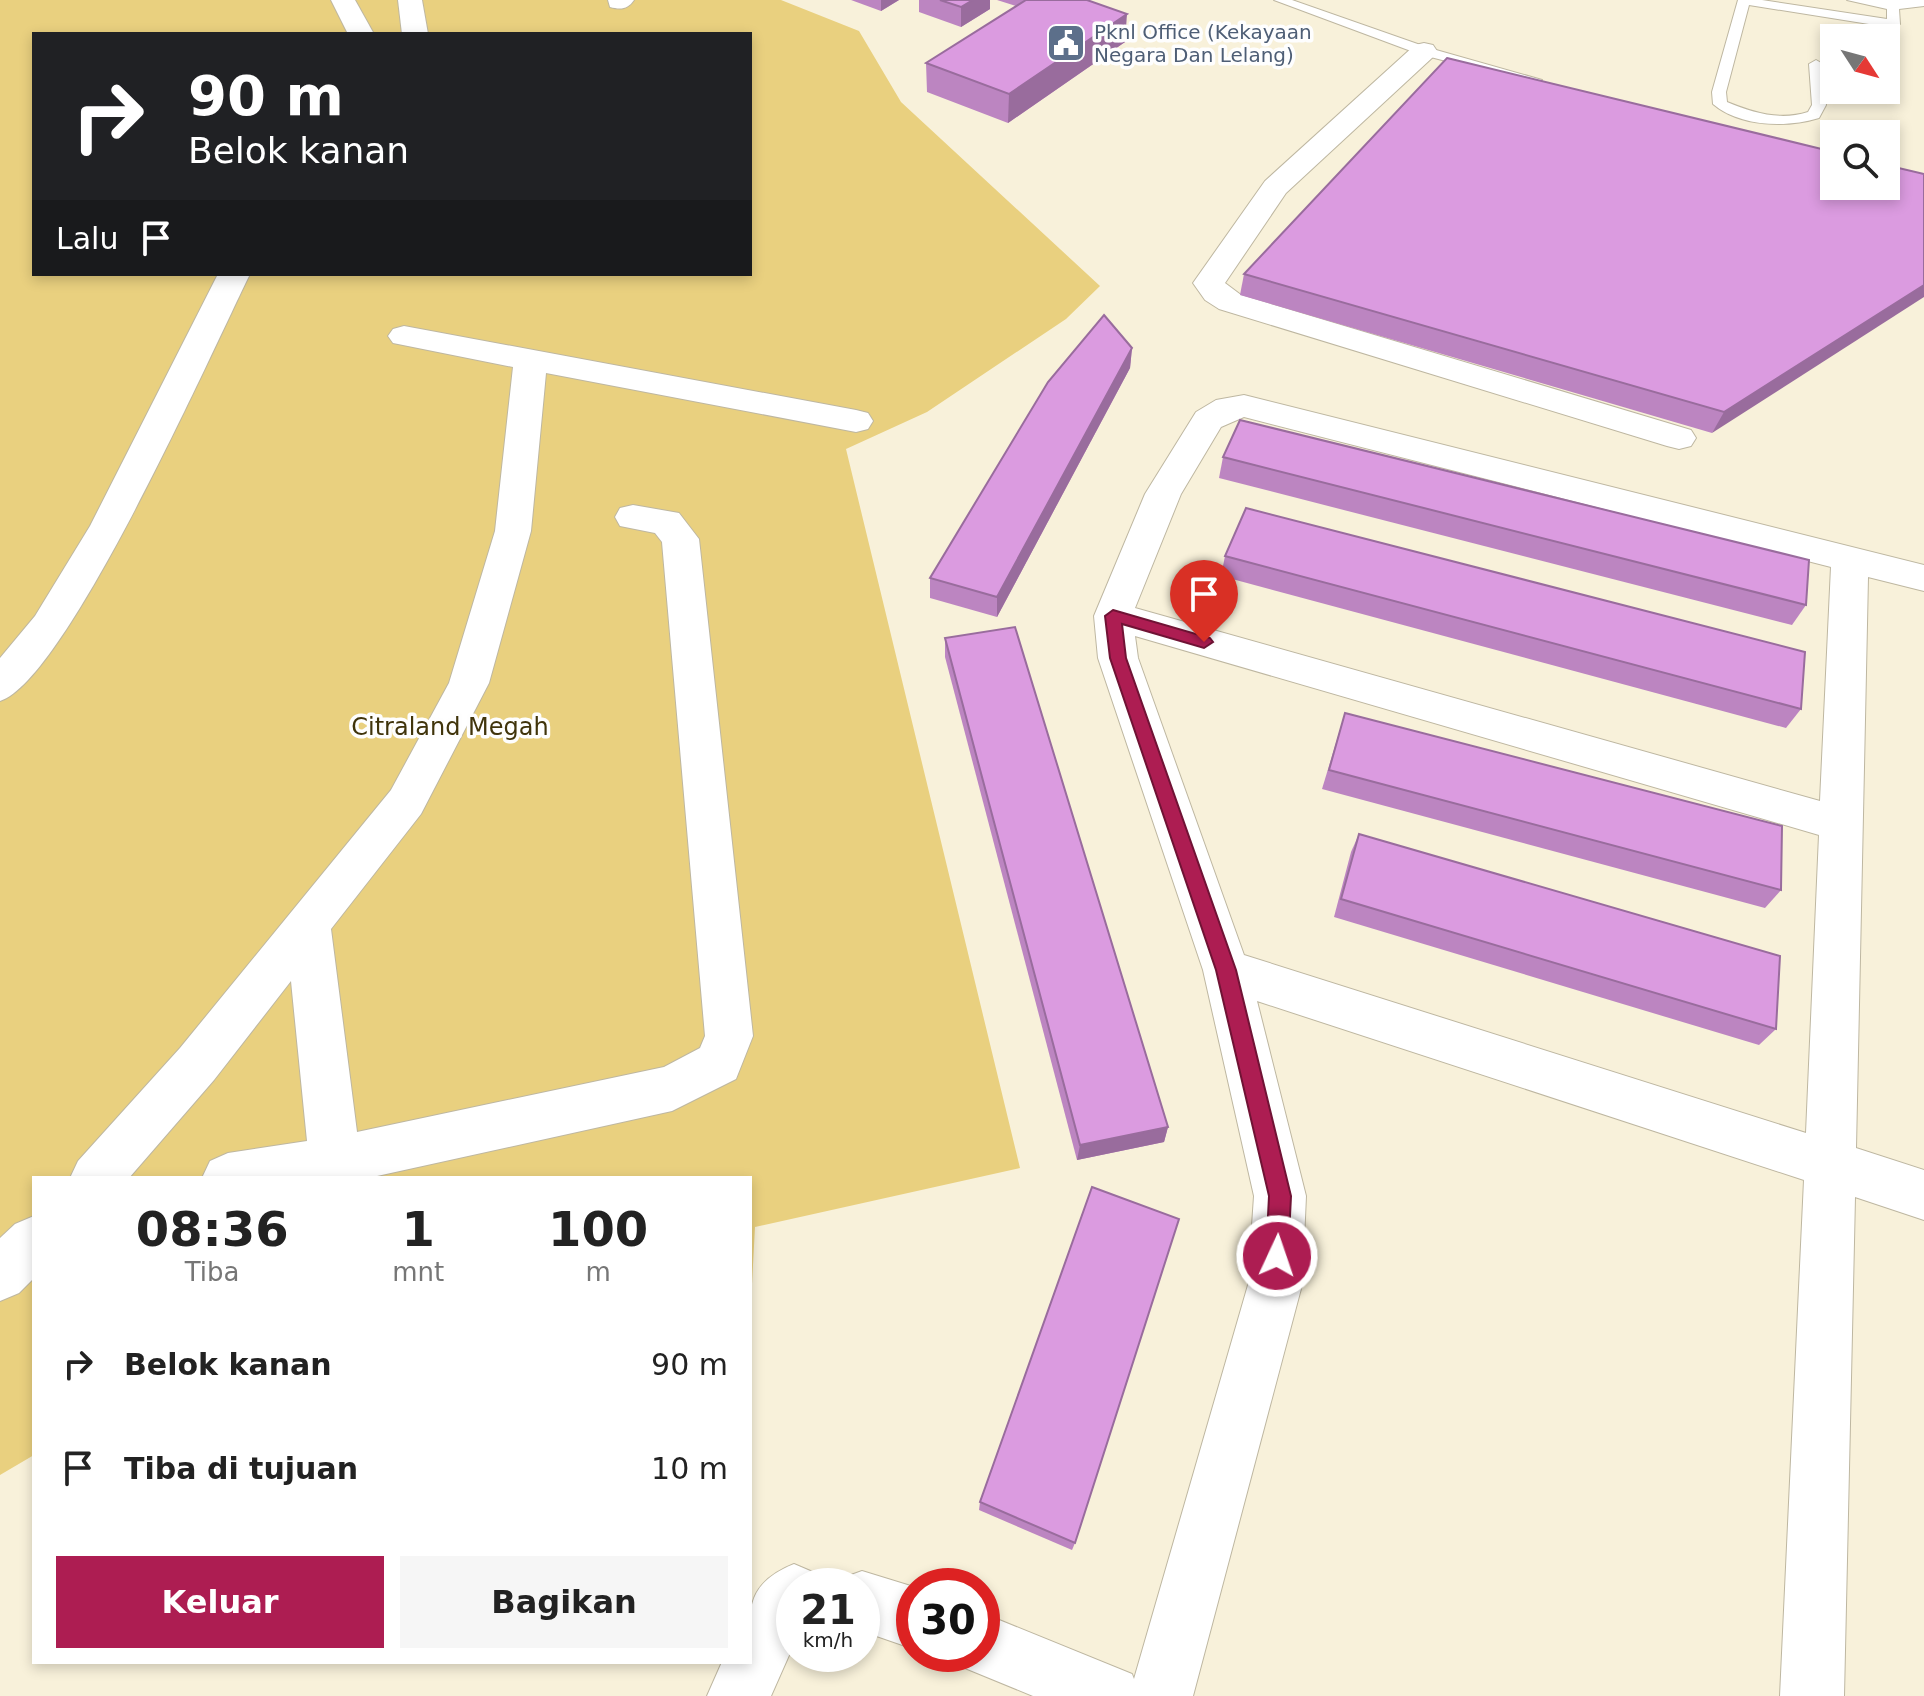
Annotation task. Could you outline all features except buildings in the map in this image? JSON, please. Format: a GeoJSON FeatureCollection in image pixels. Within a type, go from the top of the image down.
{"type":"FeatureCollection","features":[{"type":"Feature","properties":{"kind":"street"},"geometry":{"type":"LineString","coordinates":[[343,0],[360,32]]}},
{"type":"Feature","properties":{"kind":"street"},"geometry":{"type":"LineString","coordinates":[[410,0],[415,32]]}},
{"type":"Feature","properties":{"kind":"street"},"geometry":{"type":"LineString","coordinates":[[1424,51],[1275,187],[1209,283],[1216,293],[1230,302],[1679,438]]}},
{"type":"Feature","properties":{"kind":"street"},"geometry":{"type":"LineString","coordinates":[[0,686],[49,626],[108,527],[236,279]]}},
{"type":"Feature","properties":{"kind":"street"},"geometry":{"type":"LineString","coordinates":[[404,336],[856,421]]}},
{"type":"Feature","properties":{"kind":"street"},"geometry":{"type":"LineString","coordinates":[[98,1176],[197,1064],[406,802],[469,683],[513,531],[530,362]]}},
{"type":"Feature","properties":{"kind":"street"},"geometry":{"type":"LineString","coordinates":[[1161,1696],[1275,1285],[1280,1196],[1226,970],[1118,658],[1113,616],[1163,494],[1208,420],[1228,408],[1244,406],[1924,578]]}},
{"type":"Feature","properties":{"kind":"street"},"geometry":{"type":"LineString","coordinates":[[241,1176],[335,1161],[672,1088],[719,1063],[729,1036],[680,539],[666,522],[633,517]]}},
{"type":"Feature","properties":{"kind":"street"},"geometry":{"type":"LineString","coordinates":[[1812,1696],[1850,560]]}},
{"type":"Feature","properties":{"kind":"street"},"geometry":{"type":"LineString","coordinates":[[1113,616],[1841,824]]}},
{"type":"Feature","properties":{"kind":"street"},"geometry":{"type":"LineString","coordinates":[[308,926],[335,1161]]}},
{"type":"Feature","properties":{"kind":"street"},"geometry":{"type":"LineString","coordinates":[[1226,970],[1924,1195]]}},
{"type":"Feature","properties":{"kind":"street"},"geometry":{"type":"LineString","coordinates":[[0,1274],[32,1244]]}},
{"type":"Feature","properties":{"kind":"street"},"geometry":{"type":"LineString","coordinates":[[739,1696],[776,1618]]}},
{"type":"Feature","properties":{"kind":"street"},"geometry":{"type":"LineString","coordinates":[[1000,1651],[1110,1696]]}},
{"type":"Feature","properties":{"kind":"lane"},"geometry":{"type":"LineString","coordinates":[[1280,0],[1424,51],[1546,83]]}},
{"type":"Feature","properties":{"kind":"lane"},"geometry":{"type":"LineString","coordinates":[[1816,64],[1819,105],[1814,115],[1798,122],[1759,118],[1720,104],[1719,92],[1744,0],[1894,24],[1893,6]]}},
{"type":"Feature","properties":{"kind":"lane"},"geometry":{"type":"LineString","coordinates":[[1853,0],[1893,6],[1924,2]]}},
{"type":"Feature","properties":{"kind":"green space","name":"Citraland Megah"},"geometry":{"type":"Polygon","coordinates":[[[0,0],[781,0],[859,31],[901,102],[1100,286],[1066,319],[927,412],[846,449],[1020,1168],[755,1227],[752,1284],[752,1176],[32,1176],[32,1456],[0,1475],[0,0]]]}},
{"type":"Feature","properties":{"kind":"place","name":"Pknl Office (Kekayaan Negara Dan Lelang)"},"geometry":{"type":"Point","coordinates":[1066,43]}},
{"type":"Feature","properties":{"kind":"route"},"geometry":{"type":"LineString","coordinates":[[1204,642],[1113,616],[1118,658],[1226,970],[1280,1196],[1277,1256]]}}]}
